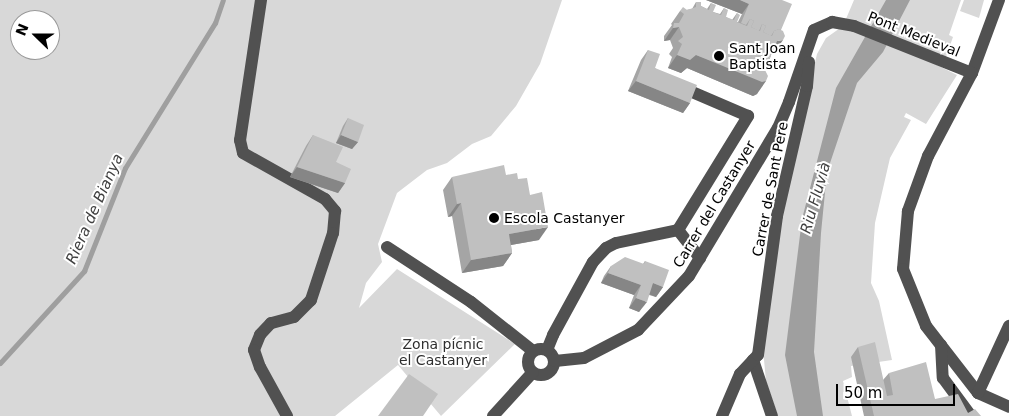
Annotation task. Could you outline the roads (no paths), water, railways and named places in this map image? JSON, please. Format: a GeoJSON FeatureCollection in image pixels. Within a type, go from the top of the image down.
{"type":"FeatureCollection","features":[{"type":"Feature","properties":{"kind":"street"},"geometry":{"type":"LineString","coordinates":[[262,0],[240,140],[243,153],[325,199],[335,211],[333,233],[311,300],[294,317],[271,323],[260,335],[254,350],[260,367],[287,416]]}},
{"type":"Feature","properties":{"kind":"street"},"geometry":{"type":"LineString","coordinates":[[999,0],[928,156],[908,211],[903,269],[926,326],[940,345],[978,393],[1009,407]]}},
{"type":"Feature","properties":{"kind":"street","name":"Carrer de Sant Pere"},"geometry":{"type":"LineString","coordinates":[[722,416],[740,374],[758,354],[776,216],[807,86],[809,62],[807,52],[814,30],[832,22],[854,26]]}},
{"type":"Feature","properties":{"kind":"street","name":"Pont Medieval"},"geometry":{"type":"LineString","coordinates":[[854,26],[967,71]]}},
{"type":"Feature","properties":{"kind":"street","name":"Carrer del Castanyer"},"geometry":{"type":"LineString","coordinates":[[551,355],[584,358],[638,330],[689,276],[778,128],[807,52]]}},
{"type":"Feature","properties":{"kind":"street"},"geometry":{"type":"LineString","coordinates":[[551,355],[540,348],[533,351],[530,354],[528,364],[533,372],[538,375],[550,372],[553,335],[593,262],[606,248],[616,243],[678,230],[748,116],[669,82]]}},
{"type":"Feature","properties":{"kind":"street"},"geometry":{"type":"LineString","coordinates":[[678,230],[700,258]]}},
{"type":"Feature","properties":{"kind":"street"},"geometry":{"type":"LineString","coordinates":[[387,247],[471,302],[533,351]]}},
{"type":"Feature","properties":{"kind":"street"},"geometry":{"type":"LineString","coordinates":[[978,393],[1009,326]]}},
{"type":"Feature","properties":{"kind":"street"},"geometry":{"type":"LineString","coordinates":[[940,345],[943,378],[972,416]]}},
{"type":"Feature","properties":{"kind":"street"},"geometry":{"type":"LineString","coordinates":[[754,360],[772,416]]}},
{"type":"Feature","properties":{"kind":"street"},"geometry":{"type":"LineString","coordinates":[[493,416],[533,372]]}},
{"type":"Feature","properties":{"kind":"water","name":"Riu Fluvià"},"geometry":{"type":"Polygon","coordinates":[[[886,0],[910,0],[883,52],[857,83],[827,172],[821,233],[814,352],[823,416],[797,416],[785,355],[802,219],[836,88],[886,0]]]}},
{"type":"Feature","properties":{"kind":"waterway","name":"Riera de Bianya"},"geometry":{"type":"LineString","coordinates":[[0,363],[84,271],[125,168],[215,23],[223,0]]}},
{"type":"Feature","properties":{"kind":"place","name":"Sant Joan Baptista"},"geometry":{"type":"Point","coordinates":[719,56]}},
{"type":"Feature","properties":{"kind":"place","name":"Escola Castanyer"},"geometry":{"type":"Point","coordinates":[494,218]}},
{"type":"Feature","properties":{"kind":"park label","name":"Zona pícnic el Castanyer"},"geometry":{"type":"Point","coordinates":[443,352]}}]}
